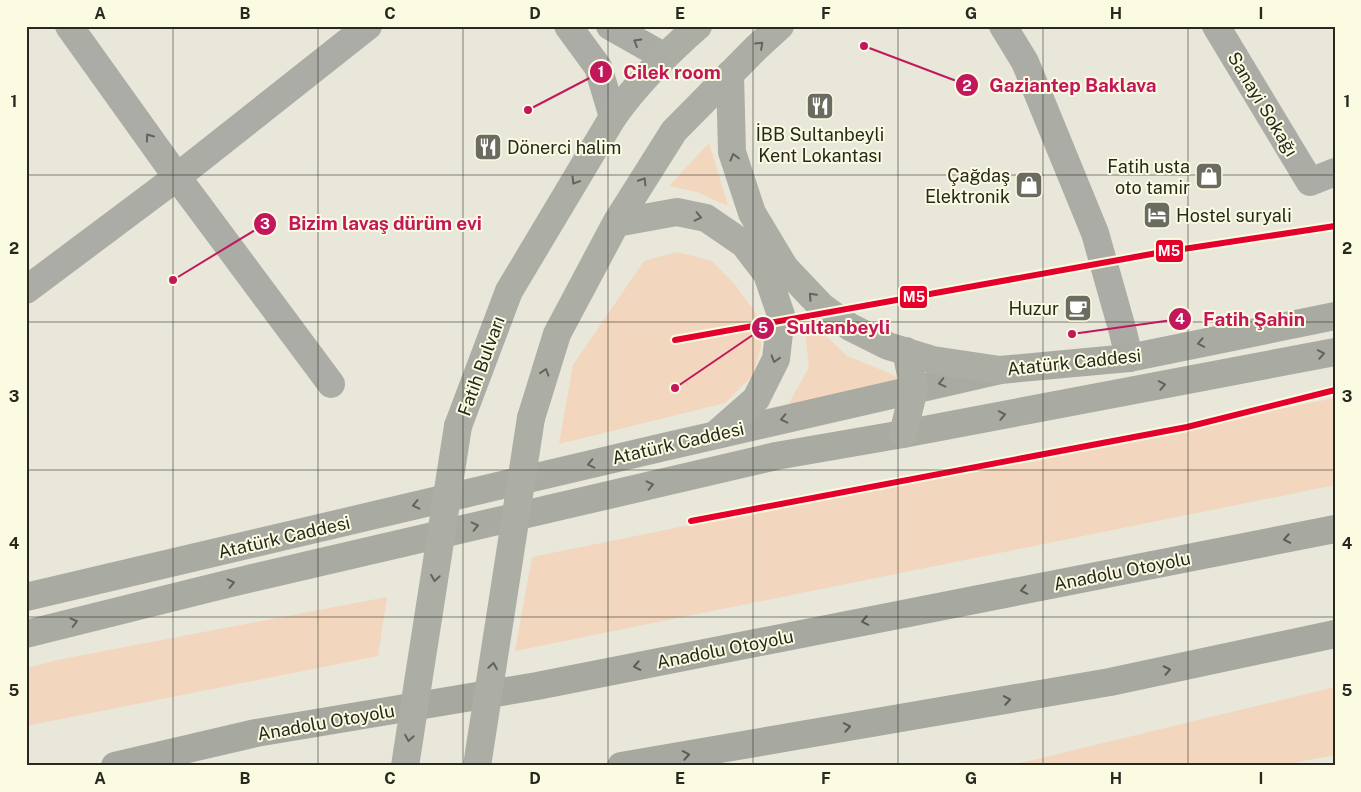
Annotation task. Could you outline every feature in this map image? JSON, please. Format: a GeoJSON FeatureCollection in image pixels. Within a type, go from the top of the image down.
{"type":"FeatureCollection","features":[{"type":"Feature","properties":{"kind":"highway","name":"Anadolu Otoyolu"},"geometry":{"type":"LineString","coordinates":[[114,766],[256,733],[537,686],[1335,529]]}},
{"type":"Feature","properties":{"kind":"highway"},"geometry":{"type":"LineString","coordinates":[[621,766],[1110,682],[1335,634]]}},
{"type":"Feature","properties":{"kind":"main road","name":"Fatih Bulvarı"},"geometry":{"type":"LineString","coordinates":[[405,766],[458,426],[509,291],[629,94],[663,56],[698,26]]}},
{"type":"Feature","properties":{"kind":"main road"},"geometry":{"type":"LineString","coordinates":[[477,766],[531,418],[557,334],[616,223],[674,132],[780,26]]}},
{"type":"Feature","properties":{"kind":"main road"},"geometry":{"type":"LineString","coordinates":[[730,74],[732,152],[752,213],[785,268],[821,306],[850,327],[888,346],[933,360],[1000,370]]}},
{"type":"Feature","properties":{"kind":"main road"},"geometry":{"type":"LineString","coordinates":[[616,223],[677,212],[706,218],[744,244],[767,274],[781,315],[776,359],[756,399],[715,434]]}},
{"type":"Feature","properties":{"kind":"main road"},"geometry":{"type":"LineString","coordinates":[[903,434],[914,390],[906,351]]}},
{"type":"Feature","properties":{"kind":"street"},"geometry":{"type":"LineString","coordinates":[[70,26],[178,177],[331,384]]}},
{"type":"Feature","properties":{"kind":"street"},"geometry":{"type":"LineString","coordinates":[[26,290],[178,177],[368,26]]}},
{"type":"Feature","properties":{"kind":"street"},"geometry":{"type":"LineString","coordinates":[[568,26],[598,67],[613,118]]}},
{"type":"Feature","properties":{"kind":"street"},"geometry":{"type":"LineString","coordinates":[[610,26],[663,56]]}},
{"type":"Feature","properties":{"kind":"street"},"geometry":{"type":"LineString","coordinates":[[1003,26],[1025,62],[1095,233],[1129,358]]}},
{"type":"Feature","properties":{"kind":"street","name":"Sanayi Sokağı"},"geometry":{"type":"LineString","coordinates":[[1216,26],[1310,182],[1335,172]]}},
{"type":"Feature","properties":{"kind":"street","name":"Atatürk Caddesi"},"geometry":{"type":"LineString","coordinates":[[26,598],[715,434],[1000,370],[1129,358],[1335,316]]}},
{"type":"Feature","properties":{"kind":"street","name":"Atatürk Caddesi"},"geometry":{"type":"LineString","coordinates":[[26,634],[227,584],[776,456],[903,434],[1335,352]]}},
{"type":"Feature","properties":{"kind":"shaded area"},"geometry":{"type":"Polygon","coordinates":[[[709,143],[728,206],[697,192],[669,186],[709,143]]]}},
{"type":"Feature","properties":{"kind":"shaded area"},"geometry":{"type":"Polygon","coordinates":[[[677,252],[712,261],[736,286],[760,319],[761,347],[753,375],[725,403],[559,444],[573,365],[644,261],[677,252]]]}},
{"type":"Feature","properties":{"kind":"shaded area"},"geometry":{"type":"Polygon","coordinates":[[[803,314],[847,356],[901,378],[787,407],[809,367],[803,314]]]}},
{"type":"Feature","properties":{"kind":"shaded area"},"geometry":{"type":"Polygon","coordinates":[[[1335,398],[1335,485],[515,651],[532,557],[1335,398]]]}},
{"type":"Feature","properties":{"kind":"shaded area"},"geometry":{"type":"Polygon","coordinates":[[[387,597],[378,656],[26,726],[26,668],[57,660],[387,597]]]}},
{"type":"Feature","properties":{"kind":"shaded area"},"geometry":{"type":"Polygon","coordinates":[[[1335,687],[1335,755],[1277,766],[1002,766],[1029,761],[1335,687]]]}},
{"type":"Feature","properties":{"kind":"transit line","name":"M5"},"geometry":{"type":"LineString","coordinates":[[675,340],[1157,253],[1335,226]]}},
{"type":"Feature","properties":{"kind":"transit line","name":"M5"},"geometry":{"type":"LineString","coordinates":[[691,521],[1187,427],[1335,390]]}},
{"type":"Feature","properties":{"kind":"place","name":"Gaziantep Baklava"},"geometry":{"type":"Point","coordinates":[864,46]}},
{"type":"Feature","properties":{"kind":"place","name":"İBB Sultanbeyli Kent Lokantası"},"geometry":{"type":"Point","coordinates":[820,106]}},
{"type":"Feature","properties":{"kind":"place","name":"Cilek room"},"geometry":{"type":"Point","coordinates":[528,110]}},
{"type":"Feature","properties":{"kind":"place","name":"Dönerci halim"},"geometry":{"type":"Point","coordinates":[488,147]}},
{"type":"Feature","properties":{"kind":"place","name":"Fatih usta oto tamir"},"geometry":{"type":"Point","coordinates":[1209,176]}},
{"type":"Feature","properties":{"kind":"place","name":"Çağdaş Elektronik"},"geometry":{"type":"Point","coordinates":[1029,185]}},
{"type":"Feature","properties":{"kind":"place","name":"Hostel suryali"},"geometry":{"type":"Point","coordinates":[1157,215]}},
{"type":"Feature","properties":{"kind":"place","name":"Bizim lavaş dürüm evi"},"geometry":{"type":"Point","coordinates":[173,280]}},
{"type":"Feature","properties":{"kind":"place","name":"Huzur"},"geometry":{"type":"Point","coordinates":[1078,308]}},
{"type":"Feature","properties":{"kind":"place","name":"Fatih Şahin"},"geometry":{"type":"Point","coordinates":[1072,334]}},
{"type":"Feature","properties":{"kind":"place","name":"Sultanbeyli"},"geometry":{"type":"Point","coordinates":[675,388]}}]}
